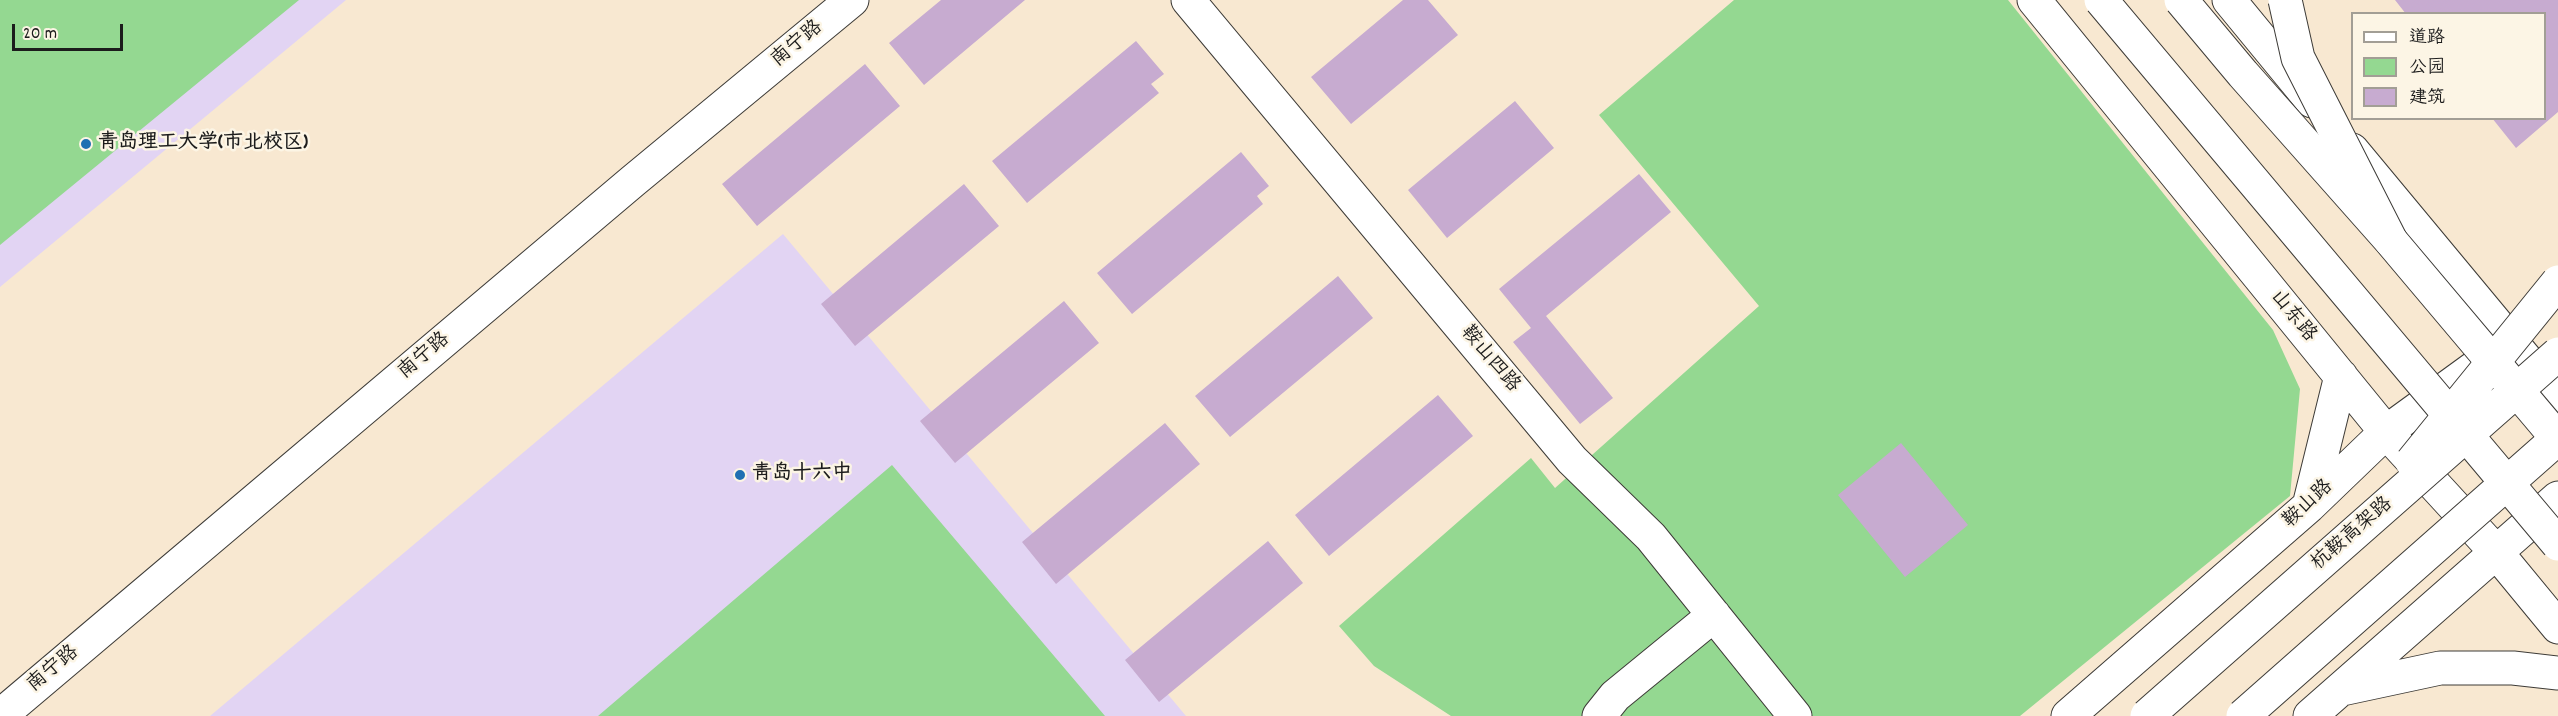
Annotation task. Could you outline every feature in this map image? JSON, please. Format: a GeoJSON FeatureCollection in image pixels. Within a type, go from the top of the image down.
{"type":"FeatureCollection","features":[{"type":"Feature","properties":{"kind":"main road","name":"南宁路"},"geometry":{"type":"LineString","coordinates":[[0,716],[633,181],[852,0]]}},
{"type":"Feature","properties":{"kind":"main road","name":"鞍山四路"},"geometry":{"type":"LineString","coordinates":[[1188,0],[1572,459],[1651,537],[1795,716]]}},
{"type":"Feature","properties":{"kind":"main road","name":"山东路"},"geometry":{"type":"LineString","coordinates":[[2034,0],[2386,432],[2497,553],[2558,627]]}},
{"type":"Feature","properties":{"kind":"main road"},"geometry":{"type":"LineString","coordinates":[[2101,0],[2558,544]]}},
{"type":"Feature","properties":{"kind":"main road"},"geometry":{"type":"LineString","coordinates":[[2181,0],[2243,74],[2391,241],[2558,438],[2243,716]]}},
{"type":"Feature","properties":{"kind":"main road"},"geometry":{"type":"LineString","coordinates":[[2229,0],[2558,398]]}},
{"type":"Feature","properties":{"kind":"main road"},"geometry":{"type":"LineString","coordinates":[[2285,0],[2298,58],[2391,241]]}},
{"type":"Feature","properties":{"kind":"main road"},"geometry":{"type":"LineString","coordinates":[[2352,536],[2558,282]]}},
{"type":"Feature","properties":{"kind":"main road","name":"鞍山路"},"geometry":{"type":"LineString","coordinates":[[2068,716],[2309,506],[2386,432],[2510,342],[2558,304]]}},
{"type":"Feature","properties":{"kind":"main road","name":"杭鞍高架路"},"geometry":{"type":"LineString","coordinates":[[2147,716],[2558,354]]}},
{"type":"Feature","properties":{"kind":"main road"},"geometry":{"type":"LineString","coordinates":[[2309,506],[2341,376]]}},
{"type":"Feature","properties":{"kind":"main road"},"geometry":{"type":"LineString","coordinates":[[2310,716],[2558,498]]}},
{"type":"Feature","properties":{"kind":"main road"},"geometry":{"type":"LineString","coordinates":[[1599,716],[1614,696],[1714,615]]}},
{"type":"Feature","properties":{"kind":"main road"},"geometry":{"type":"LineString","coordinates":[[2340,690],[2440,668],[2513,668],[2558,673]]}},
{"type":"Feature","properties":{"kind":"shaded area","name":"青岛理工大学(市北校区)"},"geometry":{"type":"Polygon","coordinates":[[[0,0],[346,0],[0,287],[0,0]]]}},
{"type":"Feature","properties":{"kind":"shaded area","name":"青岛十六中"},"geometry":{"type":"Polygon","coordinates":[[[783,234],[1186,716],[210,716],[783,234]]]}},
{"type":"Feature","properties":{"kind":"green space","name":"青岛理工大学(市北校区)"},"geometry":{"type":"Polygon","coordinates":[[[0,0],[299,0],[0,245],[0,0]]]}},
{"type":"Feature","properties":{"kind":"green space"},"geometry":{"type":"Polygon","coordinates":[[[1734,0],[2008,0],[2273,330],[2300,389],[2290,496],[2020,716],[1451,716],[1374,666],[1339,626],[1531,458],[1555,488],[1759,306],[1599,115],[1734,0]]]}},
{"type":"Feature","properties":{"kind":"green space"},"geometry":{"type":"Polygon","coordinates":[[[892,465],[1105,716],[598,716],[892,465]]]}},
{"type":"Feature","properties":{"kind":"building"},"geometry":{"type":"Polygon","coordinates":[[[941,0],[1025,0],[924,85],[889,43],[941,0]]]}},
{"type":"Feature","properties":{"kind":"building"},"geometry":{"type":"Polygon","coordinates":[[[1403,0],[1428,0],[1458,35],[1351,124],[1311,77],[1403,0]]]}},
{"type":"Feature","properties":{"kind":"building"},"geometry":{"type":"Polygon","coordinates":[[[2395,0],[2558,0],[2558,112],[2516,148],[2494,120],[2546,120],[2546,12],[2404,12],[2395,0]]]}},
{"type":"Feature","properties":{"kind":"building"},"geometry":{"type":"Polygon","coordinates":[[[1136,41],[1164,74],[1151,84],[1159,93],[1027,203],[992,161],[1136,41]]]}},
{"type":"Feature","properties":{"kind":"building"},"geometry":{"type":"Polygon","coordinates":[[[865,64],[900,106],[757,226],[722,184],[865,64]]]}},
{"type":"Feature","properties":{"kind":"building"},"geometry":{"type":"Polygon","coordinates":[[[1515,101],[1554,148],[1447,238],[1408,190],[1515,101]]]}},
{"type":"Feature","properties":{"kind":"building"},"geometry":{"type":"Polygon","coordinates":[[[1241,152],[1269,186],[1257,196],[1263,204],[1132,314],[1097,273],[1241,152]]]}},
{"type":"Feature","properties":{"kind":"building"},"geometry":{"type":"Polygon","coordinates":[[[1639,174],[1671,212],[1546,316],[1613,398],[1580,424],[1513,342],[1531,328],[1499,289],[1639,174]]]}},
{"type":"Feature","properties":{"kind":"building"},"geometry":{"type":"Polygon","coordinates":[[[964,184],[999,226],[855,346],[821,304],[964,184]]]}},
{"type":"Feature","properties":{"kind":"building"},"geometry":{"type":"Polygon","coordinates":[[[1338,276],[1373,318],[1230,437],[1195,396],[1338,276]]]}},
{"type":"Feature","properties":{"kind":"building"},"geometry":{"type":"Polygon","coordinates":[[[1064,301],[1099,343],[955,463],[920,421],[1064,301]]]}},
{"type":"Feature","properties":{"kind":"building"},"geometry":{"type":"Polygon","coordinates":[[[1438,395],[1473,436],[1329,556],[1295,515],[1438,395]]]}},
{"type":"Feature","properties":{"kind":"building"},"geometry":{"type":"Polygon","coordinates":[[[1165,423],[1200,464],[1056,584],[1022,542],[1165,423]]]}},
{"type":"Feature","properties":{"kind":"building"},"geometry":{"type":"Polygon","coordinates":[[[1901,443],[1968,525],[1905,577],[1838,495],[1901,443]]]}},
{"type":"Feature","properties":{"kind":"building"},"geometry":{"type":"Polygon","coordinates":[[[1268,541],[1303,583],[1159,702],[1125,660],[1268,541]]]}},
{"type":"Feature","properties":{"kind":"place","name":"青岛理工大学(市北校区)"},"geometry":{"type":"Point","coordinates":[86,144]}},
{"type":"Feature","properties":{"kind":"place","name":"青岛十六中"},"geometry":{"type":"Point","coordinates":[740,475]}}]}
